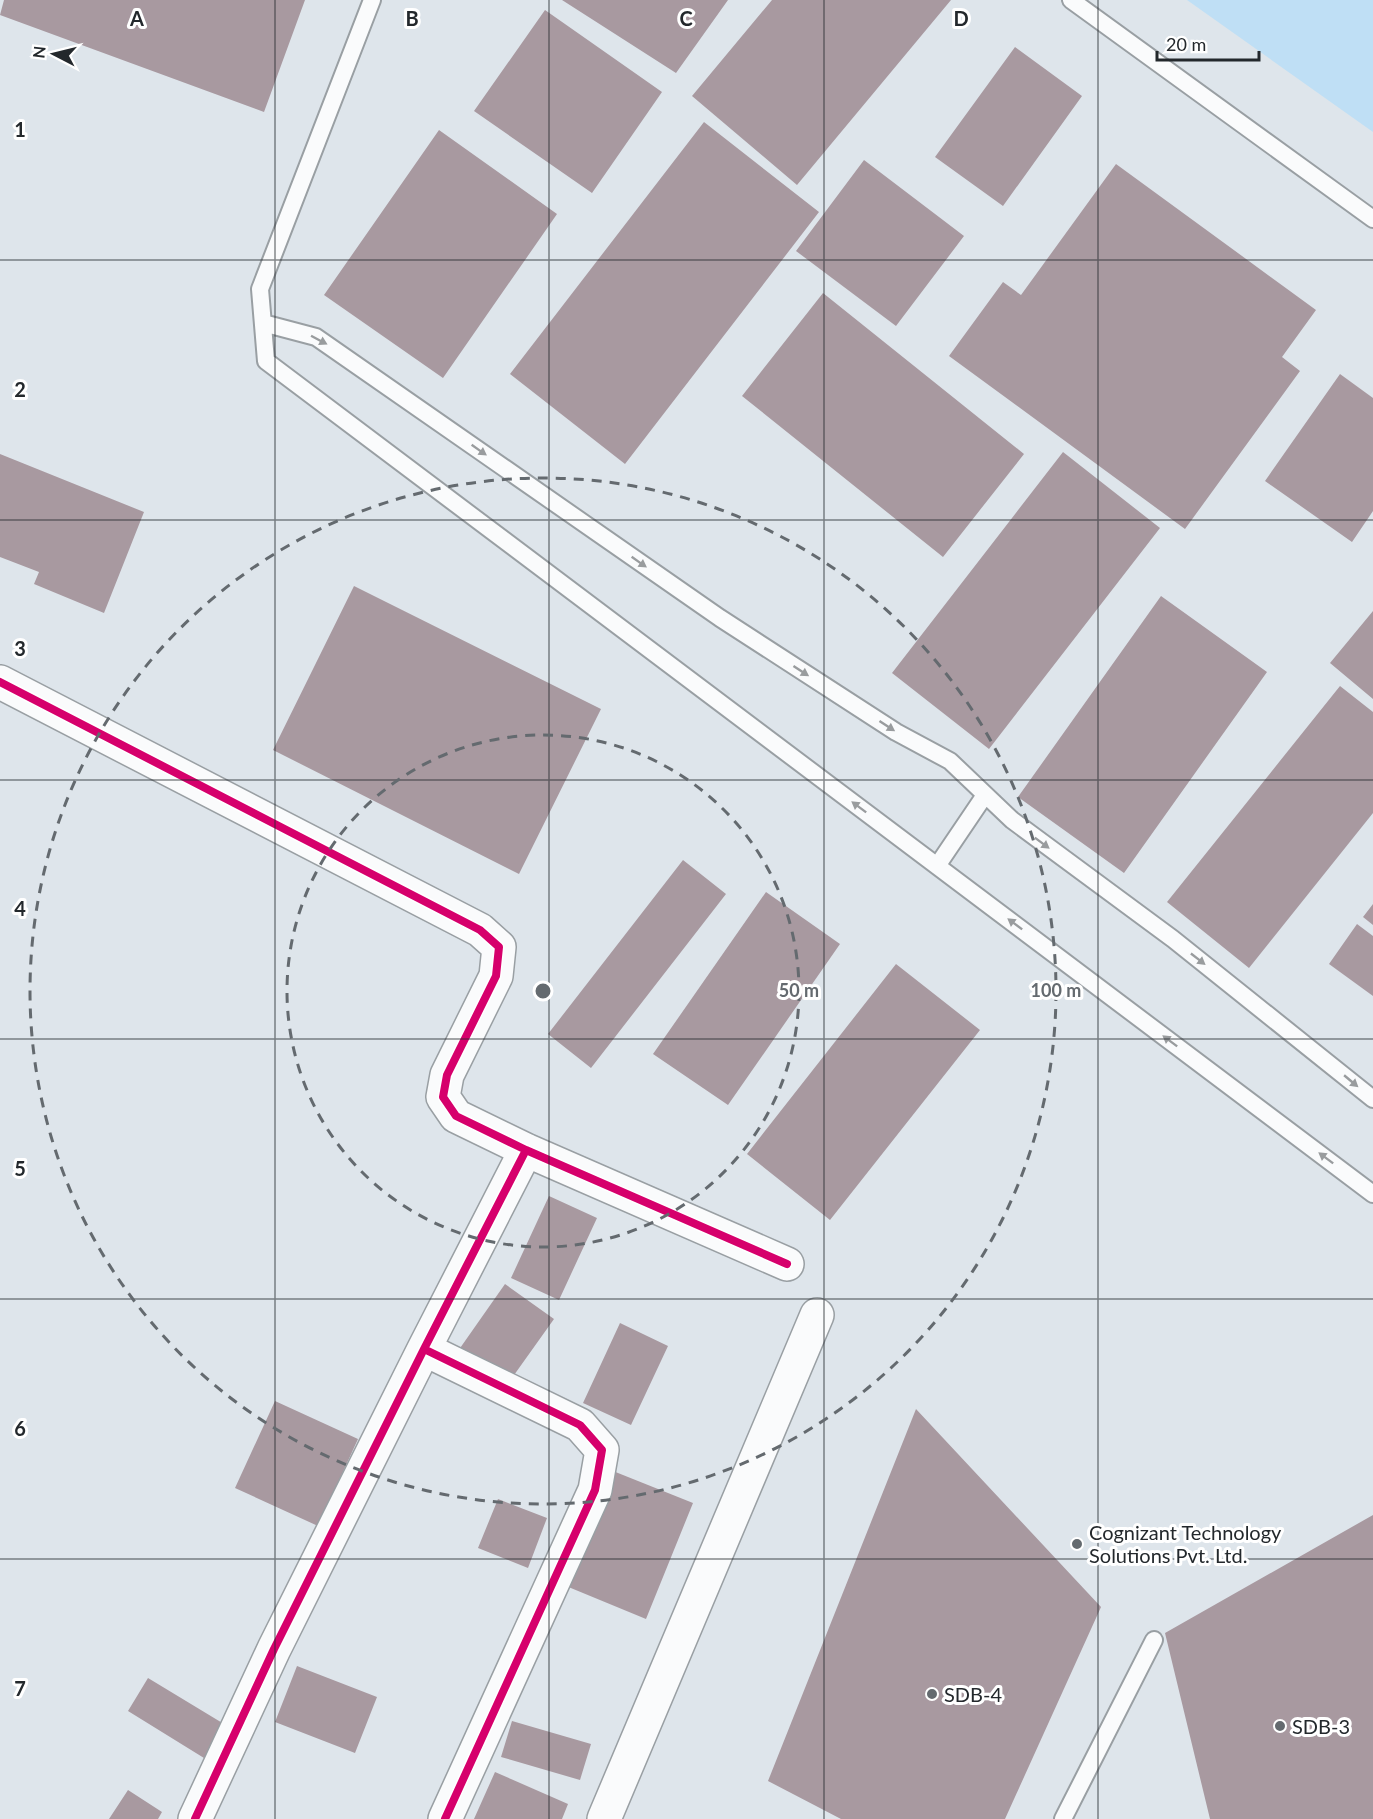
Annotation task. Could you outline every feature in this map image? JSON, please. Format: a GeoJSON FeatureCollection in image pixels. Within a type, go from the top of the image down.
{"type":"FeatureCollection","features":[{"type":"Feature","properties":{"kind":"street"},"geometry":{"type":"LineString","coordinates":[[0,682],[480,930],[499,947],[496,976],[447,1075],[443,1097],[456,1116],[526,1150],[787,1264]]}},
{"type":"Feature","properties":{"kind":"street"},"geometry":{"type":"LineString","coordinates":[[195,1819],[274,1649],[526,1150]]}},
{"type":"Feature","properties":{"kind":"street"},"geometry":{"type":"LineString","coordinates":[[604,1819],[817,1315]]}},
{"type":"Feature","properties":{"kind":"street"},"geometry":{"type":"LineString","coordinates":[[424,1349],[580,1425],[602,1450],[595,1490],[445,1819]]}},
{"type":"Feature","properties":{"kind":"lane"},"geometry":{"type":"LineString","coordinates":[[372,0],[260,289],[266,361],[1373,1194]]}},
{"type":"Feature","properties":{"kind":"lane"},"geometry":{"type":"LineString","coordinates":[[1071,0],[1373,219]]}},
{"type":"Feature","properties":{"kind":"lane"},"geometry":{"type":"LineString","coordinates":[[263,323],[316,337],[720,618],[896,732],[950,761],[1012,820],[1173,939],[1373,1099]]}},
{"type":"Feature","properties":{"kind":"lane"},"geometry":{"type":"LineString","coordinates":[[937,866],[985,795]]}},
{"type":"Feature","properties":{"kind":"lane"},"geometry":{"type":"LineString","coordinates":[[1063,1819],[1154,1640]]}},
{"type":"Feature","properties":{"kind":"shaded area"},"geometry":{"type":"Polygon","coordinates":[[[1187,0],[1373,0],[1373,132],[1187,0]]]}},
{"type":"Feature","properties":{"kind":"building"},"geometry":{"type":"Polygon","coordinates":[[[4,0],[305,0],[264,112],[0,15],[4,0]]]}},
{"type":"Feature","properties":{"kind":"building"},"geometry":{"type":"Polygon","coordinates":[[[562,0],[728,0],[676,73],[562,0]]]}},
{"type":"Feature","properties":{"kind":"building"},"geometry":{"type":"Polygon","coordinates":[[[772,0],[951,0],[797,185],[692,96],[772,0]]]}},
{"type":"Feature","properties":{"kind":"building"},"geometry":{"type":"Polygon","coordinates":[[[545,10],[662,92],[592,193],[474,111],[545,10]]]}},
{"type":"Feature","properties":{"kind":"building"},"geometry":{"type":"Polygon","coordinates":[[[1015,47],[1082,96],[1003,206],[935,157],[1015,47]]]}},
{"type":"Feature","properties":{"kind":"building"},"geometry":{"type":"Polygon","coordinates":[[[704,122],[819,212],[625,464],[510,374],[704,122]]]}},
{"type":"Feature","properties":{"kind":"building"},"geometry":{"type":"Polygon","coordinates":[[[439,130],[557,214],[443,378],[324,295],[439,130]]]}},
{"type":"Feature","properties":{"kind":"building"},"geometry":{"type":"Polygon","coordinates":[[[864,160],[964,236],[896,326],[796,251],[864,160]]]}},
{"type":"Feature","properties":{"kind":"building"},"geometry":{"type":"Polygon","coordinates":[[[1116,164],[1316,310],[1282,357],[1300,371],[1185,529],[949,356],[1003,282],[1021,295],[1116,164]]]}},
{"type":"Feature","properties":{"kind":"building"},"geometry":{"type":"Polygon","coordinates":[[[823,293],[1024,454],[943,557],[742,396],[823,293]]]}},
{"type":"Feature","properties":{"kind":"building"},"geometry":{"type":"Polygon","coordinates":[[[1340,374],[1373,398],[1373,511],[1352,542],[1265,481],[1340,374]]]}},
{"type":"Feature","properties":{"kind":"building"},"geometry":{"type":"Polygon","coordinates":[[[1063,452],[1160,528],[989,749],[892,673],[1063,452]]]}},
{"type":"Feature","properties":{"kind":"building"},"geometry":{"type":"Polygon","coordinates":[[[0,454],[144,512],[104,613],[34,584],[39,572],[0,557],[0,454]]]}},
{"type":"Feature","properties":{"kind":"building"},"geometry":{"type":"Polygon","coordinates":[[[354,586],[601,709],[519,874],[273,750],[354,586]]]}},
{"type":"Feature","properties":{"kind":"building"},"geometry":{"type":"Polygon","coordinates":[[[1161,596],[1267,672],[1124,873],[1018,797],[1161,596]]]}},
{"type":"Feature","properties":{"kind":"building"},"geometry":{"type":"Polygon","coordinates":[[[1373,611],[1373,699],[1330,663],[1373,611]]]}},
{"type":"Feature","properties":{"kind":"building"},"geometry":{"type":"Polygon","coordinates":[[[1340,686],[1373,712],[1373,813],[1249,968],[1167,902],[1340,686]]]}},
{"type":"Feature","properties":{"kind":"building"},"geometry":{"type":"Polygon","coordinates":[[[683,860],[726,894],[591,1068],[548,1034],[683,860]]]}},
{"type":"Feature","properties":{"kind":"building"},"geometry":{"type":"Polygon","coordinates":[[[766,892],[840,944],[728,1105],[653,1054],[766,892]]]}},
{"type":"Feature","properties":{"kind":"building"},"geometry":{"type":"Polygon","coordinates":[[[1373,904],[1373,925],[1363,917],[1373,904]]]}},
{"type":"Feature","properties":{"kind":"building"},"geometry":{"type":"Polygon","coordinates":[[[1357,924],[1373,936],[1373,996],[1329,964],[1357,924]]]}},
{"type":"Feature","properties":{"kind":"building"},"geometry":{"type":"Polygon","coordinates":[[[896,964],[980,1030],[830,1220],[747,1154],[896,964]]]}},
{"type":"Feature","properties":{"kind":"building"},"geometry":{"type":"Polygon","coordinates":[[[549,1196],[597,1218],[559,1300],[511,1278],[549,1196]]]}},
{"type":"Feature","properties":{"kind":"building"},"geometry":{"type":"Polygon","coordinates":[[[505,1284],[554,1319],[507,1385],[458,1351],[505,1284]]]}},
{"type":"Feature","properties":{"kind":"building"},"geometry":{"type":"Polygon","coordinates":[[[620,1323],[668,1346],[631,1425],[583,1403],[620,1323]]]}},
{"type":"Feature","properties":{"kind":"building"},"geometry":{"type":"Polygon","coordinates":[[[275,1401],[358,1439],[318,1526],[235,1488],[275,1401]]]}},
{"type":"Feature","properties":{"kind":"building","name":"SDB-4"},"geometry":{"type":"Polygon","coordinates":[[[916,1409],[1101,1607],[1005,1819],[841,1819],[768,1781],[916,1409]]]}},
{"type":"Feature","properties":{"kind":"building"},"geometry":{"type":"Polygon","coordinates":[[[613,1471],[693,1503],[646,1619],[566,1586],[613,1471]]]}},
{"type":"Feature","properties":{"kind":"building"},"geometry":{"type":"Polygon","coordinates":[[[498,1499],[547,1518],[528,1568],[478,1548],[498,1499]]]}},
{"type":"Feature","properties":{"kind":"building","name":"SDB-3"},"geometry":{"type":"Polygon","coordinates":[[[1373,1515],[1373,1819],[1210,1819],[1165,1633],[1373,1515]]]}},
{"type":"Feature","properties":{"kind":"building"},"geometry":{"type":"Polygon","coordinates":[[[297,1666],[377,1697],[355,1753],[275,1722],[297,1666]]]}},
{"type":"Feature","properties":{"kind":"building"},"geometry":{"type":"Polygon","coordinates":[[[148,1678],[224,1724],[204,1758],[128,1711],[148,1678]]]}},
{"type":"Feature","properties":{"kind":"building"},"geometry":{"type":"Polygon","coordinates":[[[512,1721],[591,1744],[580,1780],[501,1757],[512,1721]]]}},
{"type":"Feature","properties":{"kind":"building"},"geometry":{"type":"Polygon","coordinates":[[[495,1772],[568,1804],[562,1819],[474,1819],[495,1772]]]}},
{"type":"Feature","properties":{"kind":"building"},"geometry":{"type":"Polygon","coordinates":[[[128,1790],[162,1812],[158,1819],[109,1819],[128,1790]]]}},
{"type":"Feature","properties":{"kind":"cycle path"},"geometry":{"type":"LineString","coordinates":[[0,682],[480,930],[499,947],[496,976],[447,1075],[443,1097],[456,1116],[526,1150],[787,1264]]}},
{"type":"Feature","properties":{"kind":"cycle path"},"geometry":{"type":"LineString","coordinates":[[195,1819],[274,1649],[526,1150]]}},
{"type":"Feature","properties":{"kind":"cycle path"},"geometry":{"type":"LineString","coordinates":[[424,1349],[580,1425],[602,1450],[595,1490],[445,1819]]}},
{"type":"Feature","properties":{"kind":"place","name":"Cognizant Technology Solutions Pvt. Ltd."},"geometry":{"type":"Point","coordinates":[1077,1544]}},
{"type":"Feature","properties":{"kind":"place","name":"SDB-4"},"geometry":{"type":"Point","coordinates":[932,1694]}},
{"type":"Feature","properties":{"kind":"place","name":"SDB-3"},"geometry":{"type":"Point","coordinates":[1280,1726]}}]}
